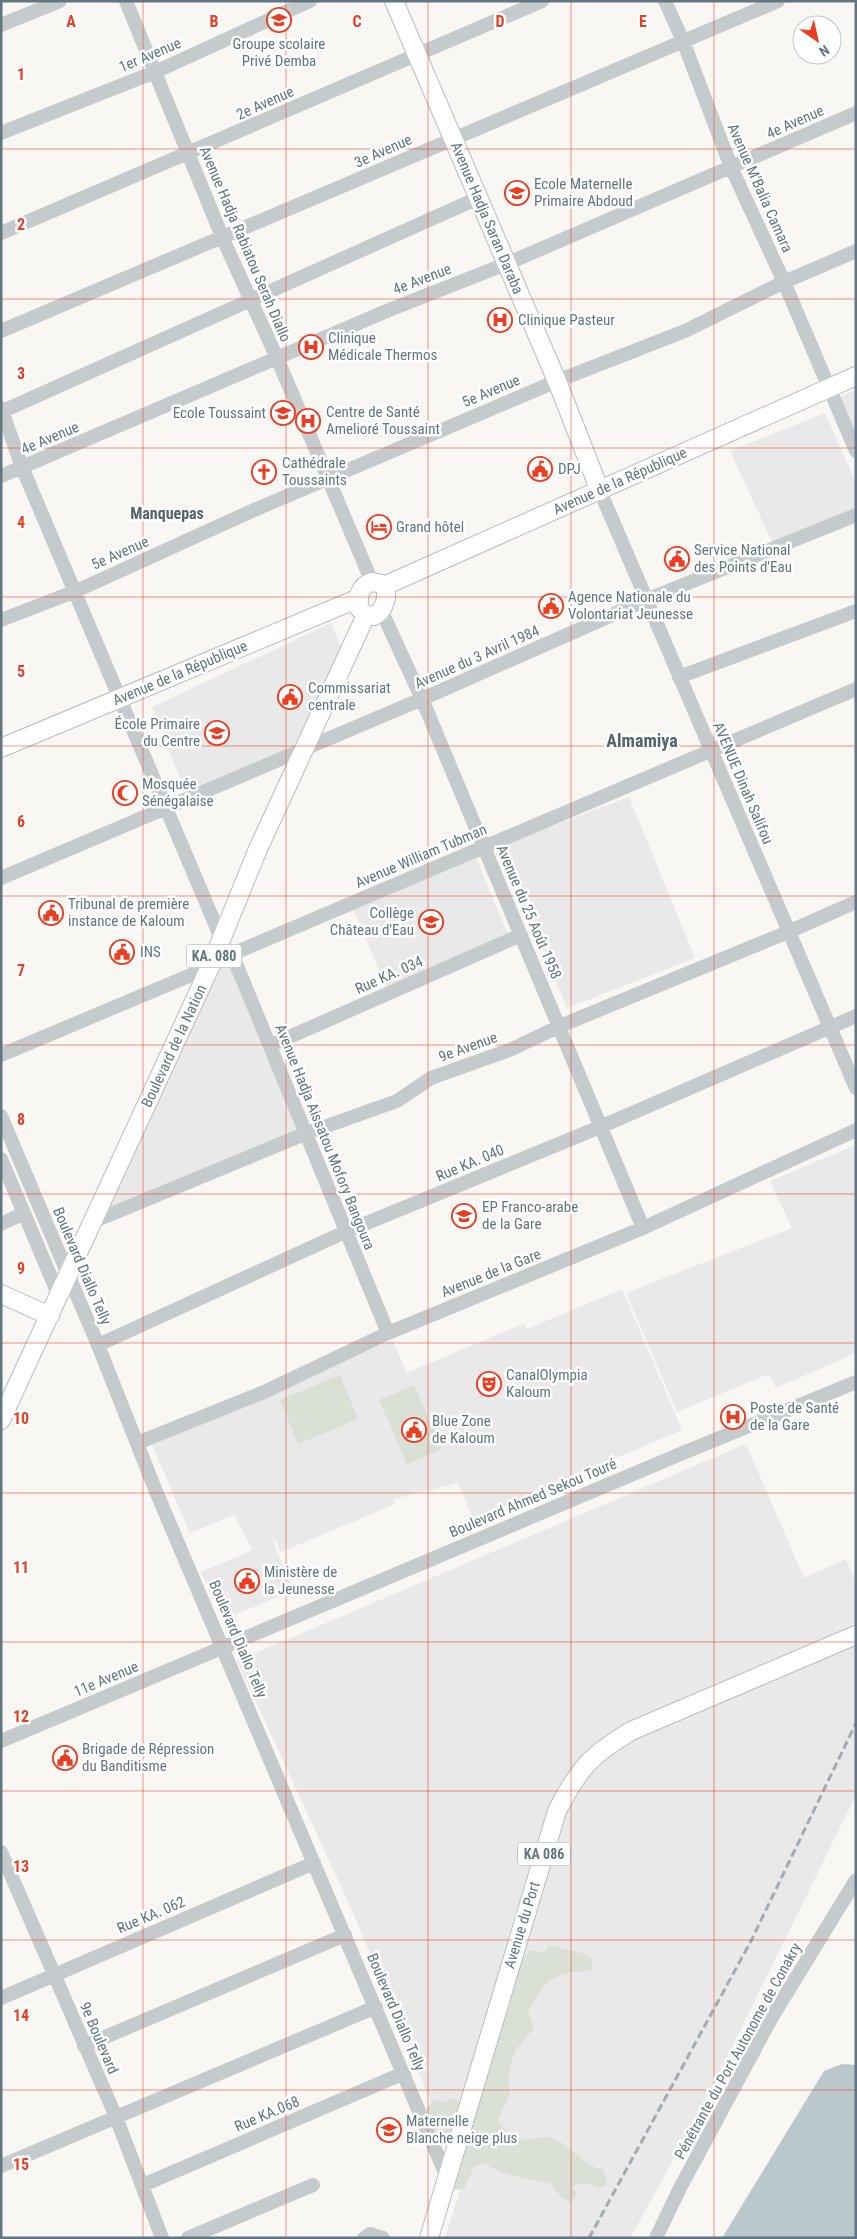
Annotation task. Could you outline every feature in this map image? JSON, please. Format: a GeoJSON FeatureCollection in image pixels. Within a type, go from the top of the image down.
{"type":"FeatureCollection","features":[{"type":"Feature","properties":{"kind":"main road","name":"Avenue Hadja Saran Daraba"},"geometry":{"type":"LineString","coordinates":[[394,1],[556,381],[600,491]]}},
{"type":"Feature","properties":{"kind":"main road","name":"Avenue de la République"},"geometry":{"type":"LineString","coordinates":[[378,584],[600,491],[827,387],[856,376]]}},
{"type":"Feature","properties":{"kind":"main road"},"geometry":{"type":"LineString","coordinates":[[378,584],[385,603],[374,613],[359,608],[358,598],[363,587],[378,584]]}},
{"type":"Feature","properties":{"kind":"main road","name":"Avenue de la République"},"geometry":{"type":"LineString","coordinates":[[1,748],[358,598]]}},
{"type":"Feature","properties":{"kind":"main road","name":"Boulevard de la Nation"},"geometry":{"type":"LineString","coordinates":[[1,1420],[210,967],[303,749],[374,613]]}},
{"type":"Feature","properties":{"kind":"main road"},"geometry":{"type":"LineString","coordinates":[[1,1294],[50,1316]]}},
{"type":"Feature","properties":{"kind":"main road","name":"Avenue du Port"},"geometry":{"type":"LineString","coordinates":[[429,2238],[446,2175],[557,1811],[580,1770],[599,1751],[631,1731],[856,1635]]}},
{"type":"Feature","properties":{"kind":"street"},"geometry":{"type":"LineString","coordinates":[[1,25],[60,1]]}},
{"type":"Feature","properties":{"kind":"street","name":"Avenue Hadja Rabiatou Serah Diallo"},"geometry":{"type":"LineString","coordinates":[[126,1],[249,300],[277,358],[328,480],[378,584]]}},
{"type":"Feature","properties":{"kind":"street","name":"1er Avenue"},"geometry":{"type":"LineString","coordinates":[[1,133],[155,72],[310,1]]}},
{"type":"Feature","properties":{"kind":"street","name":"2e Avenue"},"geometry":{"type":"LineString","coordinates":[[1,233],[542,1]]}},
{"type":"Feature","properties":{"kind":"street","name":"Avenue M'Balia Camara"},"geometry":{"type":"LineString","coordinates":[[665,1],[683,41],[730,167],[784,282],[827,387],[856,450]]}},
{"type":"Feature","properties":{"kind":"street","name":"3e Avenue"},"geometry":{"type":"LineString","coordinates":[[1,331],[223,239],[452,138],[778,1]]}},
{"type":"Feature","properties":{"kind":"street","name":"4e Avenue"},"geometry":{"type":"LineString","coordinates":[[1,476],[388,310],[506,264],[856,113]]}},
{"type":"Feature","properties":{"kind":"street"},"geometry":{"type":"LineString","coordinates":[[221,938],[121,697],[22,467],[2,409],[478,198]]}},
{"type":"Feature","properties":{"kind":"street","name":"5e Avenue"},"geometry":{"type":"LineString","coordinates":[[1,620],[76,591],[254,510],[556,381],[685,331],[784,282],[856,251]]}},
{"type":"Feature","properties":{"kind":"street","name":"AVENUE Dinah Salifou"},"geometry":{"type":"LineString","coordinates":[[600,491],[856,1088]]}},
{"type":"Feature","properties":{"kind":"street","name":"Avenue du 3 Avril 1984"},"geometry":{"type":"LineString","coordinates":[[1,878],[422,699],[646,600],[856,515]]}},
{"type":"Feature","properties":{"kind":"street"},"geometry":{"type":"LineString","coordinates":[[679,677],[856,611]]}},
{"type":"Feature","properties":{"kind":"street","name":"Avenue du 25 Août 1958"},"geometry":{"type":"LineString","coordinates":[[374,613],[422,699],[643,1228]]}},
{"type":"Feature","properties":{"kind":"street","name":"Avenue William Tubman"},"geometry":{"type":"LineString","coordinates":[[1,1055],[210,967],[232,954],[856,689]]}},
{"type":"Feature","properties":{"kind":"street","name":"9e Avenue"},"geometry":{"type":"LineString","coordinates":[[92,1222],[307,1133],[397,1101],[431,1078],[512,1049],[560,1026],[856,902]]}},
{"type":"Feature","properties":{"kind":"street","name":"Rue KA. 034"},"geometry":{"type":"LineString","coordinates":[[271,1045],[521,935]]}},
{"type":"Feature","properties":{"kind":"street","name":"Avenue Hadja Aissatou Mofory Bangoura"},"geometry":{"type":"LineString","coordinates":[[232,954],[388,1333]]}},
{"type":"Feature","properties":{"kind":"street","name":"Rue KA. 040"},"geometry":{"type":"LineString","coordinates":[[98,1345],[346,1232],[600,1127],[856,1016]]}},
{"type":"Feature","properties":{"kind":"street","name":"Boulevard Diallo Telly"},"geometry":{"type":"LineString","coordinates":[[1,1116],[446,2175]]}},
{"type":"Feature","properties":{"kind":"street","name":"Avenue de la Gare"},"geometry":{"type":"LineString","coordinates":[[137,1443],[264,1392],[388,1333],[643,1228],[856,1130]]}},
{"type":"Feature","properties":{"kind":"street"},"geometry":{"type":"LineString","coordinates":[[1,1160],[59,1296]]}},
{"type":"Feature","properties":{"kind":"street"},"geometry":{"type":"LineString","coordinates":[[1,1224],[24,1213]]}},
{"type":"Feature","properties":{"kind":"street","name":"Boulevard Ahmed Sekou Touré"},"geometry":{"type":"LineString","coordinates":[[224,1647],[682,1452],[856,1382]]}},
{"type":"Feature","properties":{"kind":"street","name":"11e Avenue"},"geometry":{"type":"LineString","coordinates":[[1,1741],[224,1647]]}},
{"type":"Feature","properties":{"kind":"street","name":"9e Boulevard"},"geometry":{"type":"LineString","coordinates":[[1,1852],[5,1872],[54,1974],[116,2117],[162,2238]]}},
{"type":"Feature","properties":{"kind":"street","name":"Rue KA. 062"},"geometry":{"type":"LineString","coordinates":[[1,1998],[314,1863]]}},
{"type":"Feature","properties":{"kind":"street","name":"Pénétrante du Port Autonome de Conakry"},"geometry":{"type":"LineString","coordinates":[[680,2188],[772,2017],[856,1880]]}},
{"type":"Feature","properties":{"kind":"street"},"geometry":{"type":"LineString","coordinates":[[84,2046],[345,1935]]}},
{"type":"Feature","properties":{"kind":"street"},"geometry":{"type":"LineString","coordinates":[[1,2166],[376,2007]]}},
{"type":"Feature","properties":{"kind":"street","name":"Rue KA.068"},"geometry":{"type":"LineString","coordinates":[[143,2185],[404,2073]]}},
{"type":"Feature","properties":{"kind":"street"},"geometry":{"type":"LineString","coordinates":[[188,2238],[313,2185]]}},
{"type":"Feature","properties":{"kind":"street"},"geometry":{"type":"LineString","coordinates":[[646,2238],[680,2188]]}},
{"type":"Feature","properties":{"kind":"street"},"geometry":{"type":"LineString","coordinates":[[656,2238],[680,2188]]}},
{"type":"Feature","properties":{"kind":"street"},"geometry":{"type":"LineString","coordinates":[[364,2238],[370,2234],[383,2238]]}},
{"type":"Feature","properties":{"kind":"shaded area"},"geometry":{"type":"Polygon","coordinates":[[[856,390],[856,445],[836,398],[856,390]]]}},
{"type":"Feature","properties":{"kind":"shaded area"},"geometry":{"type":"Polygon","coordinates":[[[825,413],[856,483],[856,510],[773,544],[730,451],[825,413]]]}},
{"type":"Feature","properties":{"kind":"shaded area","name":"École Primaire du Centre"},"geometry":{"type":"Polygon","coordinates":[[[331,623],[342,648],[293,750],[186,794],[152,707],[331,623]]]}},
{"type":"Feature","properties":{"kind":"shaded area"},"geometry":{"type":"Polygon","coordinates":[[[629,797],[695,958],[567,1008],[499,846],[629,797]]]}},
{"type":"Feature","properties":{"kind":"shaded area","name":"Collège Château d'Eau"},"geometry":{"type":"Polygon","coordinates":[[[476,858],[508,935],[387,989],[353,908],[476,858]]]}},
{"type":"Feature","properties":{"kind":"shaded area"},"geometry":{"type":"Polygon","coordinates":[[[231,957],[297,1130],[103,1211],[207,979],[231,957]]]}},
{"type":"Feature","properties":{"kind":"shaded area"},"geometry":{"type":"Polygon","coordinates":[[[856,1145],[856,1238],[853,1240],[856,1248],[856,1353],[776,1388],[769,1374],[677,1412],[626,1293],[792,1228],[770,1181],[856,1145]]]}},
{"type":"Feature","properties":{"kind":"shaded area"},"geometry":{"type":"Polygon","coordinates":[[[622,1289],[682,1430],[474,1521],[458,1483],[394,1499],[395,1504],[281,1552],[275,1540],[273,1542],[294,1590],[223,1620],[201,1572],[253,1550],[234,1515],[190,1533],[151,1442],[392,1340],[407,1373],[525,1323],[527,1329],[622,1289]]]}},
{"type":"Feature","properties":{"kind":"shaded area"},"geometry":{"type":"Polygon","coordinates":[[[340,1375],[358,1419],[298,1444],[280,1400],[340,1375]]]}},
{"type":"Feature","properties":{"kind":"shaded area"},"geometry":{"type":"Polygon","coordinates":[[[414,1385],[442,1449],[407,1464],[379,1400],[414,1385]]]}},
{"type":"Feature","properties":{"kind":"shaded area"},"geometry":{"type":"Polygon","coordinates":[[[746,1444],[804,1578],[846,1559],[856,1583],[856,1795],[700,2112],[630,2238],[445,2238],[463,2180],[351,1908],[237,1661],[746,1444]]]}},
{"type":"Feature","properties":{"kind":"shaded area"},"geometry":{"type":"Polygon","coordinates":[[[554,1946],[578,1952],[592,1959],[593,1970],[560,1975],[541,1990],[528,2012],[534,2028],[514,2052],[508,2078],[510,2092],[498,2120],[507,2131],[520,2139],[529,2140],[548,2137],[563,2144],[589,2164],[604,2170],[607,2185],[599,2188],[585,2183],[572,2186],[577,2194],[571,2203],[561,2197],[550,2183],[507,2174],[483,2163],[474,2167],[464,2189],[452,2190],[456,2130],[440,2137],[432,2125],[426,2109],[433,2100],[444,2102],[455,2098],[461,2102],[515,1968],[531,1950],[544,1953],[548,1947],[554,1946]]]}},
{"type":"Feature","properties":{"kind":"shaded area"},"geometry":{"type":"Polygon","coordinates":[[[842,2064],[856,2065],[856,2238],[722,2238],[824,2071],[842,2064]]]}},
{"type":"Feature","properties":{"kind":"railway"},"geometry":{"type":"LineString","coordinates":[[589,2238],[751,1941],[856,1723]]}},
{"type":"Feature","properties":{"kind":"place","name":"Groupe scolaire Privé Demba"},"geometry":{"type":"Point","coordinates":[279,20]}},
{"type":"Feature","properties":{"kind":"place","name":"Ecole Maternelle Primaire Abdoud"},"geometry":{"type":"Point","coordinates":[517,193]}},
{"type":"Feature","properties":{"kind":"place","name":"Clinique Pasteur"},"geometry":{"type":"Point","coordinates":[500,320]}},
{"type":"Feature","properties":{"kind":"place","name":"Clinique Médicale Thermos"},"geometry":{"type":"Point","coordinates":[311,347]}},
{"type":"Feature","properties":{"kind":"place","name":"Ecole Toussaint"},"geometry":{"type":"Point","coordinates":[283,413]}},
{"type":"Feature","properties":{"kind":"place","name":"Centre de Santé Amelioré Toussaint"},"geometry":{"type":"Point","coordinates":[308,421]}},
{"type":"Feature","properties":{"kind":"place","name":"DPJ"},"geometry":{"type":"Point","coordinates":[540,469]}},
{"type":"Feature","properties":{"kind":"place","name":"Cathédrale Toussaints"},"geometry":{"type":"Point","coordinates":[264,472]}},
{"type":"Feature","properties":{"kind":"place","name":"Grand hôtel"},"geometry":{"type":"Point","coordinates":[379,527]}},
{"type":"Feature","properties":{"kind":"place","name":"Service National des Points d'Eau"},"geometry":{"type":"Point","coordinates":[677,559]}},
{"type":"Feature","properties":{"kind":"place","name":"Agence Nationale du Volontariat Jeunesse"},"geometry":{"type":"Point","coordinates":[551,606]}},
{"type":"Feature","properties":{"kind":"place","name":"Commissariat centrale"},"geometry":{"type":"Point","coordinates":[290,697]}},
{"type":"Feature","properties":{"kind":"place","name":"École Primaire du Centre"},"geometry":{"type":"Point","coordinates":[217,733]}},
{"type":"Feature","properties":{"kind":"place","name":"Mosquée Sénégalaise"},"geometry":{"type":"Point","coordinates":[125,793]}},
{"type":"Feature","properties":{"kind":"place","name":"Tribunal de première instance de Kaloum"},"geometry":{"type":"Point","coordinates":[51,913]}},
{"type":"Feature","properties":{"kind":"place","name":"Collège Château d'Eau"},"geometry":{"type":"Point","coordinates":[431,922]}},
{"type":"Feature","properties":{"kind":"place","name":"INS"},"geometry":{"type":"Point","coordinates":[122,952]}},
{"type":"Feature","properties":{"kind":"place","name":"EP Franco-arabe de la Gare"},"geometry":{"type":"Point","coordinates":[464,1216]}},
{"type":"Feature","properties":{"kind":"place","name":"CanalOlympia Kaloum"},"geometry":{"type":"Point","coordinates":[489,1384]}},
{"type":"Feature","properties":{"kind":"place","name":"Poste de Santé de la Gare"},"geometry":{"type":"Point","coordinates":[733,1417]}},
{"type":"Feature","properties":{"kind":"place","name":"Blue Zone de Kaloum"},"geometry":{"type":"Point","coordinates":[414,1430]}},
{"type":"Feature","properties":{"kind":"place","name":"Ministère de la Jeunesse"},"geometry":{"type":"Point","coordinates":[247,1581]}},
{"type":"Feature","properties":{"kind":"place","name":"Brigade de Répression du Banditisme"},"geometry":{"type":"Point","coordinates":[65,1758]}},
{"type":"Feature","properties":{"kind":"place","name":"Maternelle Blanche neige plus"},"geometry":{"type":"Point","coordinates":[389,2130]}},
{"type":"Feature","properties":{"kind":"district","name":"Manquepas"},"geometry":{"type":"Point","coordinates":[167,513]}},
{"type":"Feature","properties":{"kind":"district","name":"Almamiya"},"geometry":{"type":"Point","coordinates":[642,740]}}]}
